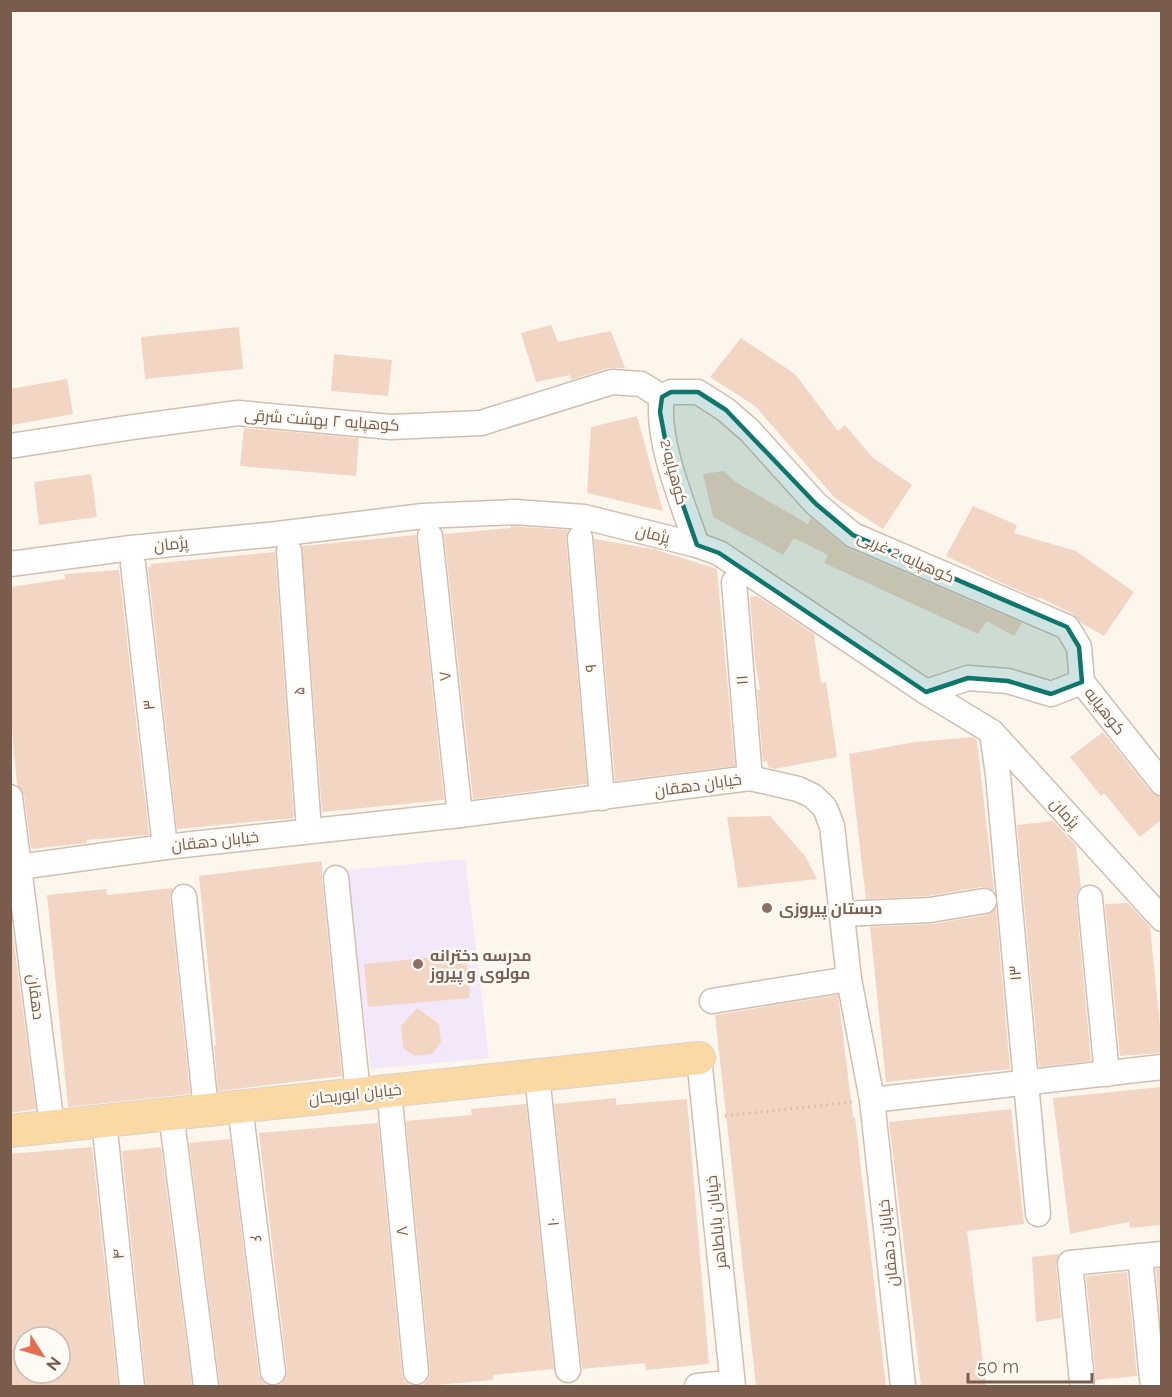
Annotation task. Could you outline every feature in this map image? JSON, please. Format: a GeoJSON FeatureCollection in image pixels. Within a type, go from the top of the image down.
{"type":"FeatureCollection","features":[{"type":"Feature","properties":{"kind":"main road","name":"خیابان ابوریحان"},"geometry":{"type":"LineString","coordinates":[[10,1131],[694,1058]]}},
{"type":"Feature","properties":{"kind":"street","name":"کوهپایه ۲ بهشت شرقی"},"geometry":{"type":"LineString","coordinates":[[10,446],[238,413],[391,427],[481,423],[612,382],[641,384],[662,397]]}},
{"type":"Feature","properties":{"kind":"street","name":"کوهپایه 2 غربی"},"geometry":{"type":"LineString","coordinates":[[662,397],[671,392],[698,392],[726,410],[750,431],[816,504],[853,535],[1067,627],[1079,647],[1082,682]]}},
{"type":"Feature","properties":{"kind":"street","name":"کوهپایه 2"},"geometry":{"type":"LineString","coordinates":[[662,397],[660,412],[671,471],[697,545]]}},
{"type":"Feature","properties":{"kind":"street","name":"پژمان"},"geometry":{"type":"LineString","coordinates":[[10,564],[131,548],[277,534],[423,516],[514,512],[584,517],[697,545],[719,553],[926,692],[992,732],[1161,919]]}},
{"type":"Feature","properties":{"kind":"street","name":"۷"},"geometry":{"type":"LineString","coordinates":[[430,536],[460,815]]}},
{"type":"Feature","properties":{"kind":"street","name":"۹"},"geometry":{"type":"LineString","coordinates":[[580,538],[602,798]]}},
{"type":"Feature","properties":{"kind":"street","name":"۵"},"geometry":{"type":"LineString","coordinates":[[289,551],[309,830]]}},
{"type":"Feature","properties":{"kind":"street","name":"۳"},"geometry":{"type":"LineString","coordinates":[[133,564],[165,847]]}},
{"type":"Feature","properties":{"kind":"street","name":"۱۱"},"geometry":{"type":"LineString","coordinates":[[734,582],[750,778]]}},
{"type":"Feature","properties":{"kind":"street","name":"کوهپایه"},"geometry":{"type":"LineString","coordinates":[[926,692],[968,678],[1008,681],[1051,694],[1082,682],[1161,783]]}},
{"type":"Feature","properties":{"kind":"street","name":"۱۳"},"geometry":{"type":"LineString","coordinates":[[992,732],[998,775],[1038,1214]]}},
{"type":"Feature","properties":{"kind":"street","name":"خیابان دهقان"},"geometry":{"type":"LineString","coordinates":[[19,867],[165,847],[460,815],[750,778],[798,789],[813,796],[825,808],[832,826],[849,979],[872,1100],[903,1386]]}},
{"type":"Feature","properties":{"kind":"street","name":"دهقان"},"geometry":{"type":"LineString","coordinates":[[10,796],[52,1126]]}},
{"type":"Feature","properties":{"kind":"street","name":"۸"},"geometry":{"type":"LineString","coordinates":[[336,878],[374,1092],[416,1372]]}},
{"type":"Feature","properties":{"kind":"street"},"geometry":{"type":"LineString","coordinates":[[184,897],[206,1110]]}},
{"type":"Feature","properties":{"kind":"street"},"geometry":{"type":"LineString","coordinates":[[1090,898],[1107,1074]]}},
{"type":"Feature","properties":{"kind":"street"},"geometry":{"type":"LineString","coordinates":[[842,914],[930,910],[984,901]]}},
{"type":"Feature","properties":{"kind":"street"},"geometry":{"type":"LineString","coordinates":[[712,1001],[849,979]]}},
{"type":"Feature","properties":{"kind":"street","name":"خیابان باباطاهر"},"geometry":{"type":"LineString","coordinates":[[694,1058],[705,1119],[717,1386]]}},
{"type":"Feature","properties":{"kind":"street","name":"خیابان باباطاهر"},"geometry":{"type":"LineString","coordinates":[[694,1058],[717,1386]]}},
{"type":"Feature","properties":{"kind":"street"},"geometry":{"type":"LineString","coordinates":[[872,1100],[1161,1067]]}},
{"type":"Feature","properties":{"kind":"street","name":"۱۰"},"geometry":{"type":"LineString","coordinates":[[537,1075],[568,1370]]}},
{"type":"Feature","properties":{"kind":"street","name":"۶"},"geometry":{"type":"LineString","coordinates":[[240,1106],[273,1372]]}},
{"type":"Feature","properties":{"kind":"street"},"geometry":{"type":"LineString","coordinates":[[171,1113],[206,1386]]}},
{"type":"Feature","properties":{"kind":"street","name":"۴"},"geometry":{"type":"LineString","coordinates":[[104,1121],[132,1386]]}},
{"type":"Feature","properties":{"kind":"street"},"geometry":{"type":"LineString","coordinates":[[1082,1381],[1070,1263],[1151,1255],[1152,1379]]}},
{"type":"Feature","properties":{"kind":"path"},"geometry":{"type":"LineString","coordinates":[[705,1119],[872,1100]]}},
{"type":"Feature","properties":{"kind":"highlighted area"},"geometry":{"type":"Polygon","coordinates":[[[671,392],[698,392],[726,410],[816,504],[853,535],[1067,627],[1079,647],[1082,682],[1051,694],[1008,681],[968,678],[926,692],[719,553],[697,545],[671,471],[660,412],[662,397],[671,392]]]}},
{"type":"Feature","properties":{"kind":"shaded area","name":"مدرسه دخترانه مولوی و پیروز"},"geometry":{"type":"Polygon","coordinates":[[[465,859],[489,1058],[371,1069],[346,870],[465,859]]]}},
{"type":"Feature","properties":{"kind":"building"},"geometry":{"type":"Polygon","coordinates":[[[551,325],[558,342],[611,331],[625,368],[608,368],[571,380],[570,375],[536,382],[521,333],[551,325]]]}},
{"type":"Feature","properties":{"kind":"building"},"geometry":{"type":"Polygon","coordinates":[[[239,327],[243,369],[145,379],[141,337],[239,327]]]}},
{"type":"Feature","properties":{"kind":"building"},"geometry":{"type":"Polygon","coordinates":[[[741,338],[795,374],[838,431],[845,425],[872,457],[912,485],[883,529],[835,498],[755,406],[710,377],[741,338]]]}},
{"type":"Feature","properties":{"kind":"building"},"geometry":{"type":"Polygon","coordinates":[[[334,354],[392,360],[388,396],[331,391],[334,354]]]}},
{"type":"Feature","properties":{"kind":"building"},"geometry":{"type":"Polygon","coordinates":[[[67,379],[73,414],[12,425],[10,389],[67,379]]]}},
{"type":"Feature","properties":{"kind":"building"},"geometry":{"type":"Polygon","coordinates":[[[637,416],[663,511],[587,493],[591,427],[637,416]]]}},
{"type":"Feature","properties":{"kind":"building"},"geometry":{"type":"Polygon","coordinates":[[[244,428],[359,438],[356,476],[240,466],[244,428]]]}},
{"type":"Feature","properties":{"kind":"building"},"geometry":{"type":"Polygon","coordinates":[[[724,471],[734,481],[808,524],[811,518],[847,548],[1022,623],[1014,636],[987,621],[978,634],[824,563],[828,555],[794,538],[783,555],[713,517],[703,474],[724,471]]]}},
{"type":"Feature","properties":{"kind":"building"},"geometry":{"type":"Polygon","coordinates":[[[91,474],[97,517],[39,525],[34,482],[91,474]]]}},
{"type":"Feature","properties":{"kind":"building"},"geometry":{"type":"Polygon","coordinates":[[[973,506],[1017,525],[1014,533],[1076,551],[1134,592],[1104,636],[1080,622],[1073,614],[946,556],[973,506]]]}},
{"type":"Feature","properties":{"kind":"building"},"geometry":{"type":"Polygon","coordinates":[[[511,526],[568,530],[566,539],[587,784],[473,799],[444,534],[511,528],[511,526]]]}},
{"type":"Feature","properties":{"kind":"building"},"geometry":{"type":"Polygon","coordinates":[[[416,535],[444,800],[322,812],[302,546],[416,535]]]}},
{"type":"Feature","properties":{"kind":"building"},"geometry":{"type":"Polygon","coordinates":[[[594,539],[654,549],[717,569],[735,766],[615,781],[594,539]]]}},
{"type":"Feature","properties":{"kind":"building"},"geometry":{"type":"Polygon","coordinates":[[[275,552],[294,818],[177,829],[148,567],[151,567],[151,564],[275,552]]]}},
{"type":"Feature","properties":{"kind":"building"},"geometry":{"type":"Polygon","coordinates":[[[119,570],[149,835],[86,840],[87,843],[31,849],[24,795],[17,785],[10,709],[10,587],[65,579],[64,574],[119,570]]]}},
{"type":"Feature","properties":{"kind":"building"},"geometry":{"type":"Polygon","coordinates":[[[757,596],[814,634],[821,683],[826,682],[837,757],[774,769],[768,767],[767,761],[763,762],[757,690],[760,690],[755,661],[750,597],[757,596]]]}},
{"type":"Feature","properties":{"kind":"building"},"geometry":{"type":"Polygon","coordinates":[[[1103,732],[1151,792],[1161,797],[1161,820],[1140,837],[1104,793],[1101,796],[1070,757],[1103,732]]]}},
{"type":"Feature","properties":{"kind":"building"},"geometry":{"type":"Polygon","coordinates":[[[973,737],[977,740],[994,891],[982,887],[928,896],[866,899],[849,754],[915,742],[973,737]]]}},
{"type":"Feature","properties":{"kind":"building"},"geometry":{"type":"Polygon","coordinates":[[[770,816],[805,856],[817,879],[738,888],[727,817],[770,816]]]}},
{"type":"Feature","properties":{"kind":"building"},"geometry":{"type":"Polygon","coordinates":[[[1053,821],[1076,846],[1081,887],[1076,899],[1091,1061],[1039,1067],[1017,825],[1053,821]]]}},
{"type":"Feature","properties":{"kind":"building"},"geometry":{"type":"Polygon","coordinates":[[[322,861],[342,1076],[218,1091],[214,1046],[216,1045],[199,876],[322,861]]]}},
{"type":"Feature","properties":{"kind":"building"},"geometry":{"type":"Polygon","coordinates":[[[173,888],[170,898],[190,1094],[68,1107],[47,895],[106,889],[107,895],[173,888]]]}},
{"type":"Feature","properties":{"kind":"building"},"geometry":{"type":"Polygon","coordinates":[[[1128,903],[1150,927],[1161,1053],[1120,1056],[1105,904],[1128,903]]]}},
{"type":"Feature","properties":{"kind":"building"},"geometry":{"type":"Polygon","coordinates":[[[996,908],[1010,1069],[886,1082],[870,927],[932,924],[986,915],[996,908]]]}},
{"type":"Feature","properties":{"kind":"building"},"geometry":{"type":"Polygon","coordinates":[[[10,929],[12,929],[36,1109],[10,1113],[10,929]]]}},
{"type":"Feature","properties":{"kind":"building"},"geometry":{"type":"Polygon","coordinates":[[[466,954],[470,998],[368,1007],[364,964],[466,954]]]}},
{"type":"Feature","properties":{"kind":"building"},"geometry":{"type":"Polygon","coordinates":[[[838,995],[853,1117],[855,1117],[886,1386],[756,1386],[715,1015],[838,995]]]}},
{"type":"Feature","properties":{"kind":"building"},"geometry":{"type":"Polygon","coordinates":[[[417,1008],[439,1024],[441,1042],[432,1054],[415,1056],[403,1048],[401,1026],[417,1008]]]}},
{"type":"Feature","properties":{"kind":"building"},"geometry":{"type":"Polygon","coordinates":[[[1161,1087],[1161,1225],[1130,1228],[1129,1222],[1070,1234],[1053,1098],[1161,1087]]]}},
{"type":"Feature","properties":{"kind":"building"},"geometry":{"type":"Polygon","coordinates":[[[616,1098],[616,1105],[687,1099],[709,1364],[646,1370],[645,1363],[582,1369],[554,1104],[616,1098]]]}},
{"type":"Feature","properties":{"kind":"building"},"geometry":{"type":"Polygon","coordinates":[[[526,1104],[554,1369],[493,1375],[493,1380],[418,1386],[424,1384],[429,1378],[430,1371],[406,1121],[472,1115],[471,1109],[526,1104]]]}},
{"type":"Feature","properties":{"kind":"building"},"geometry":{"type":"Polygon","coordinates":[[[1011,1109],[1024,1224],[967,1231],[986,1386],[921,1386],[889,1122],[1011,1109]]]}},
{"type":"Feature","properties":{"kind":"building"},"geometry":{"type":"Polygon","coordinates":[[[378,1123],[402,1373],[404,1380],[410,1385],[418,1386],[274,1386],[282,1383],[287,1370],[259,1133],[378,1123]]]}},
{"type":"Feature","properties":{"kind":"building"},"geometry":{"type":"Polygon","coordinates":[[[230,1139],[259,1374],[267,1385],[274,1386],[220,1386],[189,1143],[230,1139]]]}},
{"type":"Feature","properties":{"kind":"building"},"geometry":{"type":"Polygon","coordinates":[[[92,1147],[118,1386],[11,1386],[10,1154],[92,1147]]]}},
{"type":"Feature","properties":{"kind":"building"},"geometry":{"type":"Polygon","coordinates":[[[161,1147],[192,1386],[146,1386],[122,1151],[161,1147]]]}},
{"type":"Feature","properties":{"kind":"building"},"geometry":{"type":"Polygon","coordinates":[[[1059,1254],[1056,1264],[1061,1318],[1036,1322],[1032,1257],[1059,1254]]]}},
{"type":"Feature","properties":{"kind":"building"},"geometry":{"type":"Polygon","coordinates":[[[1161,1268],[1161,1330],[1156,1269],[1161,1268]]]}},
{"type":"Feature","properties":{"kind":"building"},"geometry":{"type":"Polygon","coordinates":[[[1127,1272],[1137,1376],[1096,1380],[1086,1276],[1127,1272]]]}},
{"type":"Feature","properties":{"kind":"place","name":"دبستان پیروزی"},"geometry":{"type":"Point","coordinates":[767,908]}},
{"type":"Feature","properties":{"kind":"place","name":"مدرسه دخترانه مولوی و پیروز"},"geometry":{"type":"Point","coordinates":[418,964]}}]}
